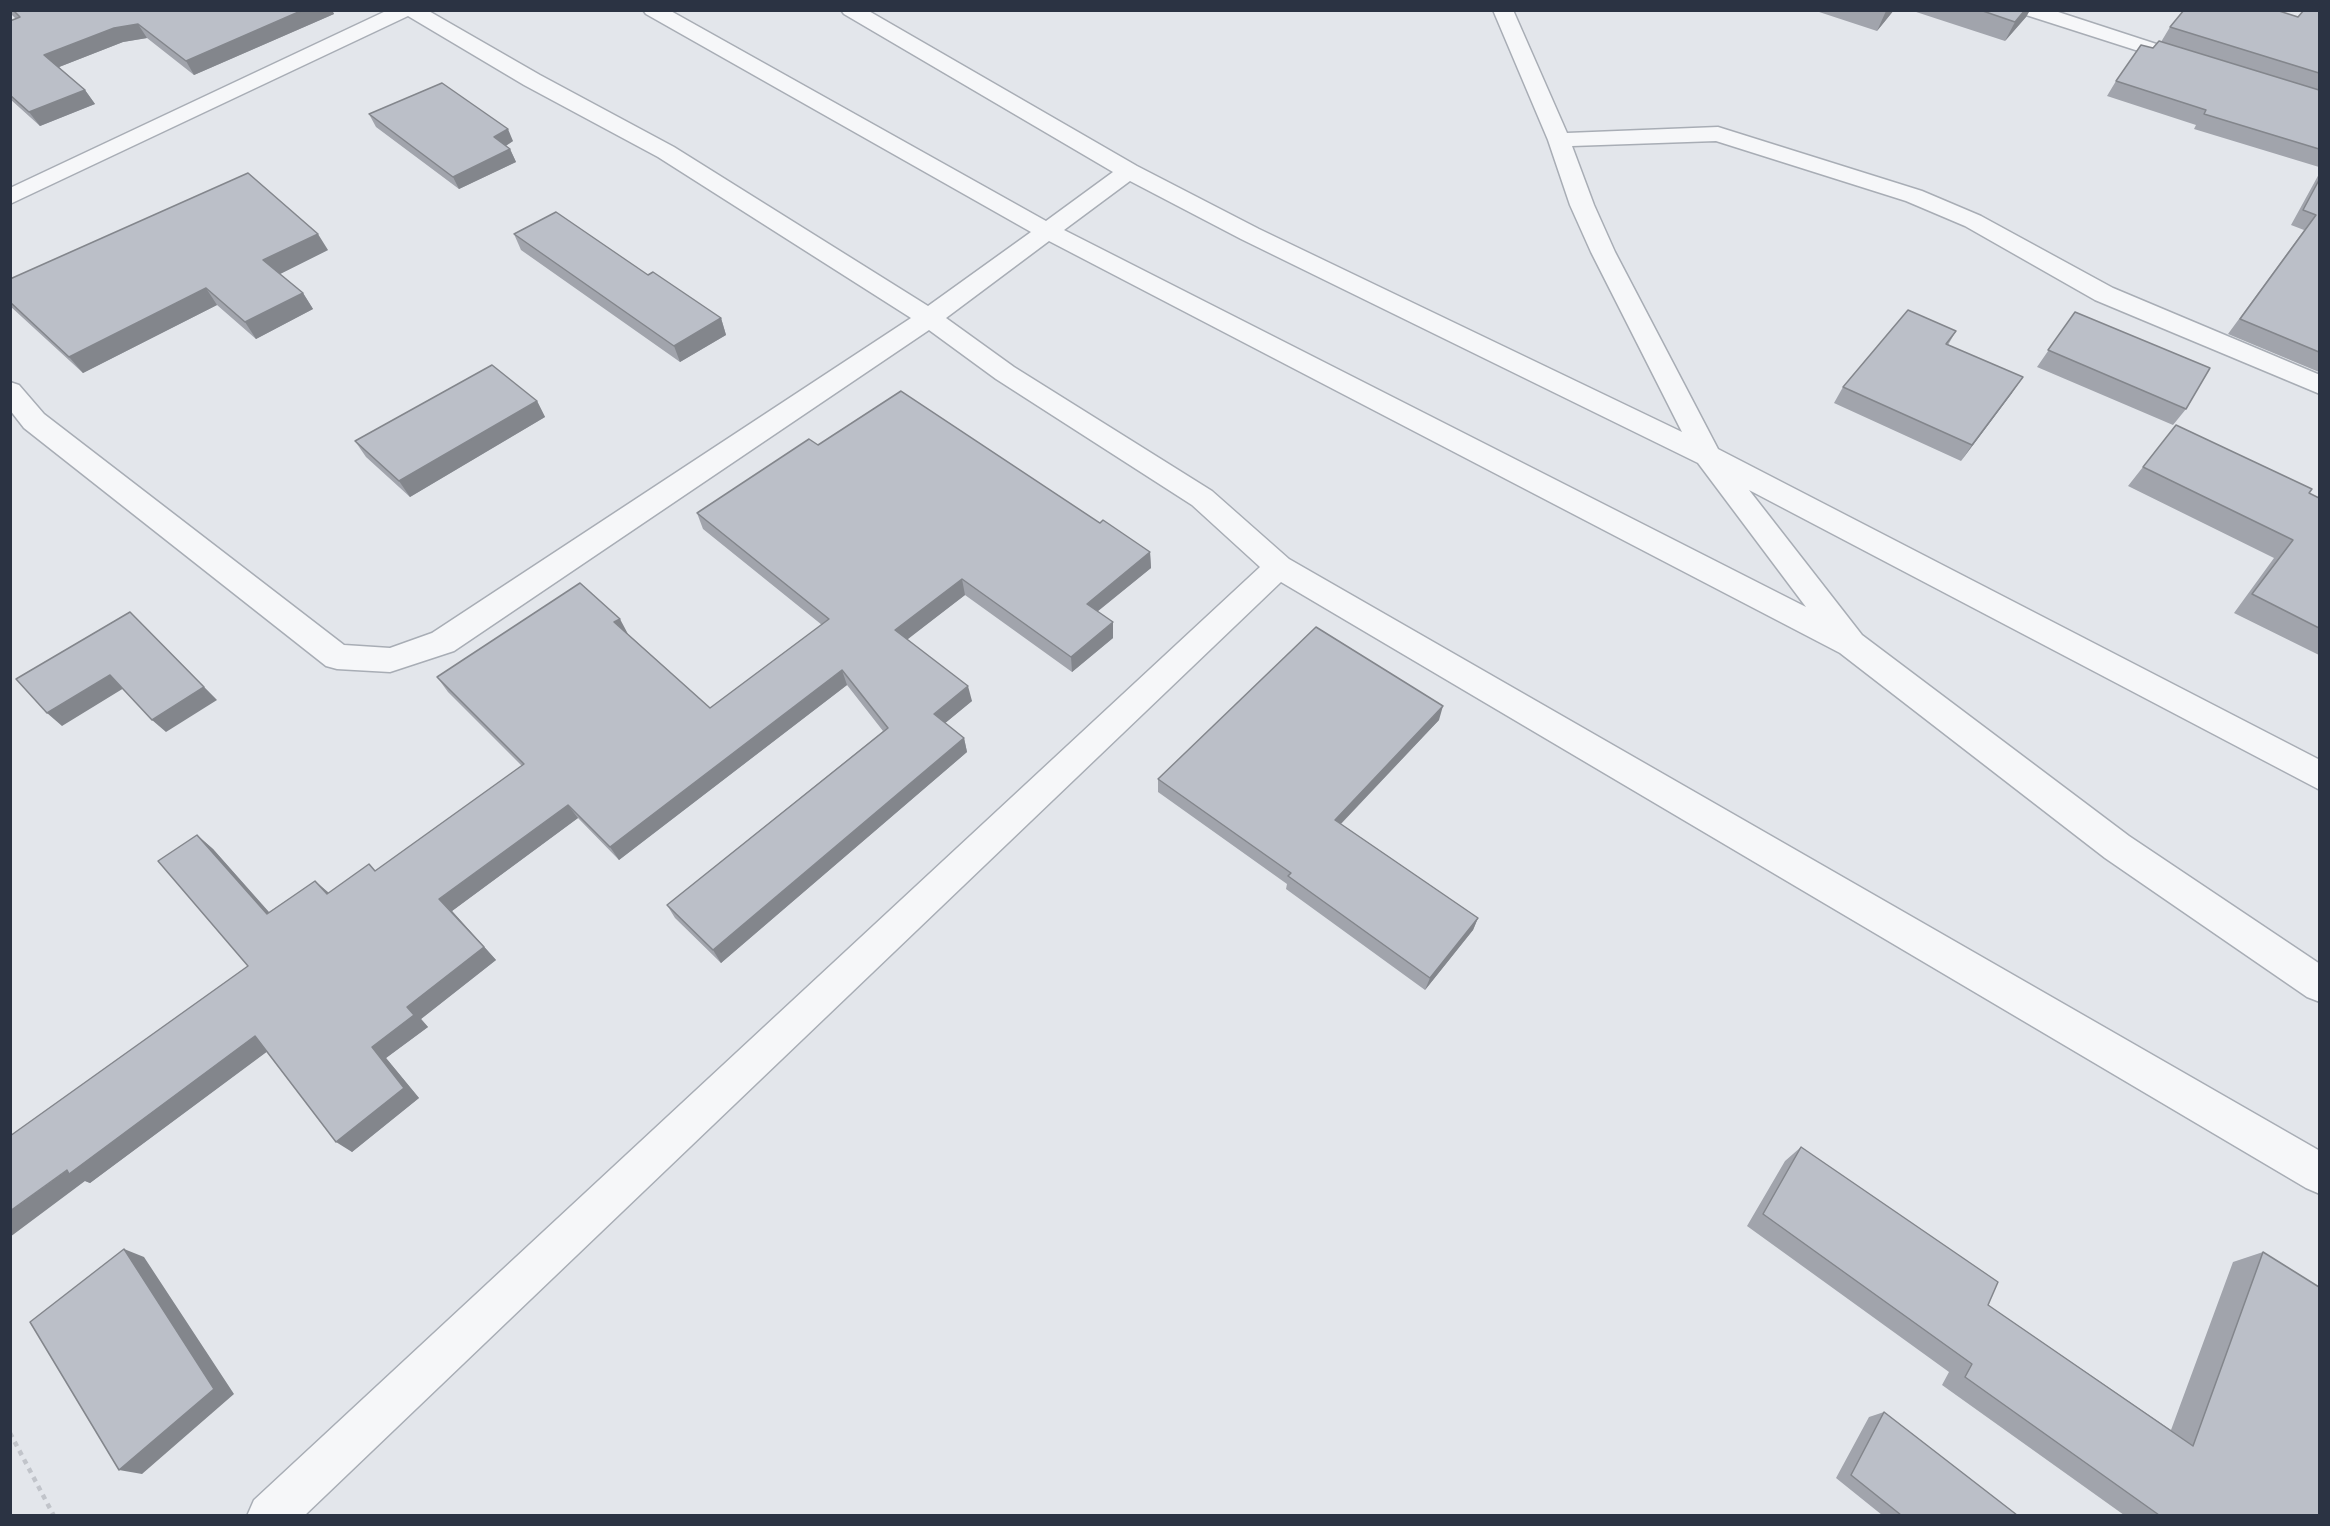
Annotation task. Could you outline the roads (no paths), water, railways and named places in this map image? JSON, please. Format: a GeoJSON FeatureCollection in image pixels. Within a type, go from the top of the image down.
{"type":"FeatureCollection","features":[{"type":"Feature","properties":{"kind":"street"},"geometry":{"type":"LineString","coordinates":[[13,193],[405,10]]}},
{"type":"Feature","properties":{"kind":"street"},"geometry":{"type":"LineString","coordinates":[[411,10],[532,80],[666,152],[929,318],[1005,373],[1202,498],[1278,567],[2319,1174]]}},
{"type":"Feature","properties":{"kind":"street"},"geometry":{"type":"LineString","coordinates":[[653,10],[1047,231],[1851,644],[2117,847],[2319,985]]}},
{"type":"Feature","properties":{"kind":"street"},"geometry":{"type":"LineString","coordinates":[[851,10],[1129,171],[1260,239],[1708,456],[2319,776]]}},
{"type":"Feature","properties":{"kind":"street"},"geometry":{"type":"LineString","coordinates":[[1503,10],[1559,140],[1582,205],[1603,252],[1708,456],[1851,644]]}},
{"type":"Feature","properties":{"kind":"street"},"geometry":{"type":"LineString","coordinates":[[2030,10],[2198,64]]}},
{"type":"Feature","properties":{"kind":"street"},"geometry":{"type":"LineString","coordinates":[[1559,140],[1718,134],[1914,196],[1973,221],[2104,294],[2319,385]]}},
{"type":"Feature","properties":{"kind":"street"},"geometry":{"type":"LineString","coordinates":[[10,391],[34,421],[337,657],[390,660],[443,642],[929,318],[1129,171]]}},
{"type":"Feature","properties":{"kind":"street"},"geometry":{"type":"LineString","coordinates":[[270,1515],[1278,567]]}}]}
